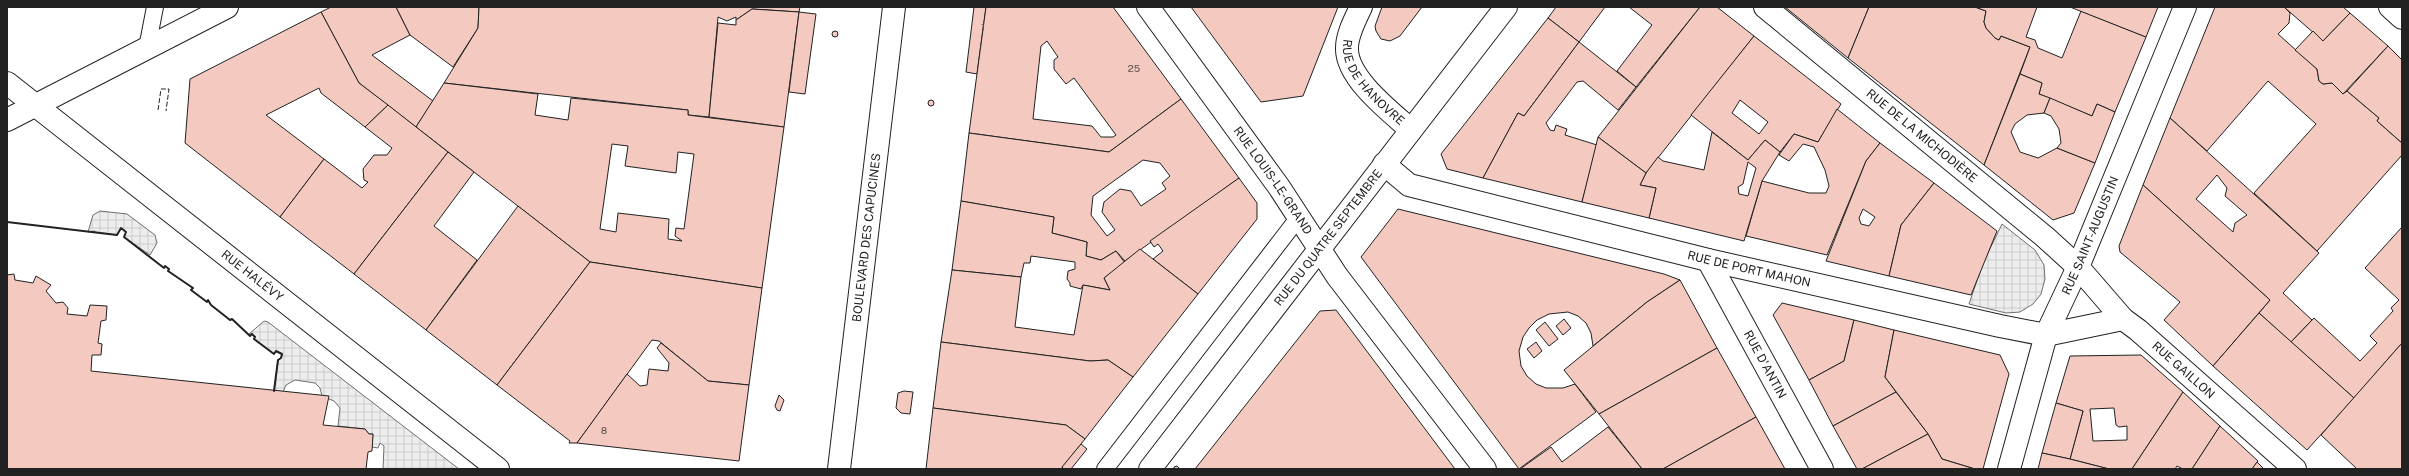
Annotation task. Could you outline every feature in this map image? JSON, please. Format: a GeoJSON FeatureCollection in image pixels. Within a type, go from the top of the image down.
{"type":"FeatureCollection","features":[{"type":"Feature","properties":{"kind":"street"},"geometry":{"type":"LineString","coordinates":[[7,120],[227,7]]}},
{"type":"Feature","properties":{"kind":"street","name":"BOULEVARD DES CAPUCINES"},"geometry":{"type":"LineString","coordinates":[[839,469],[894,7]]}},
{"type":"Feature","properties":{"kind":"street","name":"RUE LOUIS-LE-GRAND"},"geometry":{"type":"LineString","coordinates":[[1148,7],[1299,217],[1342,282],[1485,469]]}},
{"type":"Feature","properties":{"kind":"street","name":"RUE DE HANOVRE"},"geometry":{"type":"LineString","coordinates":[[1361,7],[1349,37],[1347,49],[1349,60],[1360,79],[1376,99],[1411,130]]}},
{"type":"Feature","properties":{"kind":"street","name":"RUE DU QUATRE SEPTEMBRE"},"geometry":{"type":"LineString","coordinates":[[1150,469],[1506,7]]}},
{"type":"Feature","properties":{"kind":"street","name":"RUE DE LA MICHODIÈRE"},"geometry":{"type":"LineString","coordinates":[[1765,7],[2045,237],[2078,267]]}},
{"type":"Feature","properties":{"kind":"street","name":"RUE SAINT-AUGUSTIN"},"geometry":{"type":"LineString","coordinates":[[2009,469],[2046,335],[2078,267],[2185,7]]}},
{"type":"Feature","properties":{"kind":"street"},"geometry":{"type":"LineString","coordinates":[[2390,7],[2402,18]]}},
{"type":"Feature","properties":{"kind":"street","name":"RUE HALÉVY"},"geometry":{"type":"LineString","coordinates":[[7,83],[144,189],[498,469]]}},
{"type":"Feature","properties":{"kind":"street","name":"RUE DE PORT MAHON"},"geometry":{"type":"LineString","coordinates":[[1384,164],[1409,185],[1708,260],[2046,335],[2123,319]]}},
{"type":"Feature","properties":{"kind":"street","name":"RUE D'ANTIN"},"geometry":{"type":"LineString","coordinates":[[1708,260],[1822,469]]}},
{"type":"Feature","properties":{"kind":"street","name":"RUE GAILLON"},"geometry":{"type":"LineString","coordinates":[[2078,267],[2123,319],[2138,330],[2295,469]]}},
{"type":"Feature","properties":{"kind":"lane"},"geometry":{"type":"LineString","coordinates":[[148,48],[155,7]]}},
{"type":"Feature","properties":{"kind":"lane"},"geometry":{"type":"LineString","coordinates":[[1105,469],[1299,217]]}},
{"type":"Feature","properties":{"kind":"shaded area"},"geometry":{"type":"Polygon","coordinates":[[[100,211],[127,214],[155,235],[157,243],[150,255],[124,237],[126,232],[121,228],[117,235],[95,231],[88,232],[93,215],[100,211]]]}},
{"type":"Feature","properties":{"kind":"shaded area"},"geometry":{"type":"Polygon","coordinates":[[[2002,224],[2035,250],[2044,265],[2045,279],[2041,294],[2033,304],[2020,312],[2006,313],[1969,304],[1983,263],[2002,224]]]}},
{"type":"Feature","properties":{"kind":"shaded area"},"geometry":{"type":"Polygon","coordinates":[[[264,321],[268,322],[459,469],[383,469],[384,446],[380,443],[378,448],[372,447],[373,434],[369,434],[365,429],[338,426],[340,408],[334,401],[322,396],[320,388],[315,383],[295,380],[286,385],[283,392],[274,391],[278,360],[281,358],[282,354],[276,352],[274,354],[254,339],[255,337],[252,334],[249,334],[264,321]]]}},
{"type":"Feature","properties":{"kind":"building"},"geometry":{"type":"Polygon","coordinates":[[[331,7],[396,7],[410,35],[372,55],[433,101],[416,127],[359,83],[321,12],[331,7]]]}},
{"type":"Feature","properties":{"kind":"building"},"geometry":{"type":"Polygon","coordinates":[[[396,7],[479,7],[478,28],[453,67],[410,35],[396,7]]]}},
{"type":"Feature","properties":{"kind":"building"},"geometry":{"type":"Polygon","coordinates":[[[479,7],[800,7],[799,12],[752,9],[736,20],[736,17],[727,21],[718,17],[709,117],[688,115],[688,110],[444,83],[478,28],[479,7]]]}},
{"type":"Feature","properties":{"kind":"building"},"geometry":{"type":"Polygon","coordinates":[[[974,7],[986,7],[977,74],[966,72],[974,7]]]}},
{"type":"Feature","properties":{"kind":"building"},"geometry":{"type":"Polygon","coordinates":[[[986,7],[1113,7],[1181,99],[1109,152],[969,133],[986,7]],[[1047,41],[1041,46],[1033,119],[1092,126],[1101,137],[1113,137],[1116,135],[1074,78],[1066,84],[1054,69],[1054,60],[1058,57],[1047,41]]]}},
{"type":"Feature","properties":{"kind":"building"},"geometry":{"type":"Polygon","coordinates":[[[1191,7],[1338,7],[1303,96],[1261,102],[1191,7]]]}},
{"type":"Feature","properties":{"kind":"building"},"geometry":{"type":"Polygon","coordinates":[[[1382,7],[1422,7],[1400,36],[1390,41],[1381,39],[1376,31],[1375,26],[1382,7]]]}},
{"type":"Feature","properties":{"kind":"building"},"geometry":{"type":"Polygon","coordinates":[[[1556,7],[1605,7],[1579,42],[1548,18],[1556,7]]]}},
{"type":"Feature","properties":{"kind":"building"},"geometry":{"type":"Polygon","coordinates":[[[1629,7],[1700,7],[1636,87],[1617,71],[1652,25],[1629,7]]]}},
{"type":"Feature","properties":{"kind":"building"},"geometry":{"type":"Polygon","coordinates":[[[1700,7],[1717,7],[1754,36],[1646,173],[1598,137],[1700,7]]]}},
{"type":"Feature","properties":{"kind":"building"},"geometry":{"type":"Polygon","coordinates":[[[1785,7],[1869,7],[1848,58],[1785,7]]]}},
{"type":"Feature","properties":{"kind":"building"},"geometry":{"type":"Polygon","coordinates":[[[1869,7],[1975,7],[1986,11],[1984,22],[1986,28],[1995,38],[1999,40],[2001,36],[2030,47],[1984,165],[1848,58],[1869,7]]]}},
{"type":"Feature","properties":{"kind":"building"},"geometry":{"type":"Polygon","coordinates":[[[1975,7],[2037,7],[2026,37],[2035,40],[2038,48],[2062,58],[2081,11],[2146,37],[2115,112],[2097,104],[2092,116],[2039,94],[2042,83],[2020,74],[2030,47],[2001,36],[1999,40],[1995,38],[1986,28],[1984,22],[1986,11],[1975,7]]]}},
{"type":"Feature","properties":{"kind":"building"},"geometry":{"type":"Polygon","coordinates":[[[2070,7],[2158,7],[2146,37],[2070,7]]]}},
{"type":"Feature","properties":{"kind":"building"},"geometry":{"type":"Polygon","coordinates":[[[2215,7],[2284,7],[2290,13],[2289,23],[2278,34],[2317,69],[2319,81],[2323,84],[2332,83],[2343,94],[2347,91],[2379,118],[2377,121],[2402,143],[2402,155],[2317,251],[2254,193],[2316,124],[2268,81],[2207,151],[2170,118],[2215,7]]]}},
{"type":"Feature","properties":{"kind":"building"},"geometry":{"type":"Polygon","coordinates":[[[2284,7],[2343,7],[2350,13],[2323,41],[2284,7]]]}},
{"type":"Feature","properties":{"kind":"building"},"geometry":{"type":"Polygon","coordinates":[[[752,9],[799,12],[784,127],[709,117],[718,23],[736,25],[736,20],[752,9]]]}},
{"type":"Feature","properties":{"kind":"building"},"geometry":{"type":"Polygon","coordinates":[[[321,12],[359,83],[388,105],[365,127],[321,93],[319,88],[266,115],[324,159],[280,217],[185,143],[190,79],[321,12]]]}},
{"type":"Feature","properties":{"kind":"building"},"geometry":{"type":"Polygon","coordinates":[[[799,12],[816,14],[805,94],[789,92],[799,12]]]}},
{"type":"Feature","properties":{"kind":"building"},"geometry":{"type":"Polygon","coordinates":[[[2350,13],[2388,46],[2343,94],[2332,83],[2323,84],[2319,81],[2317,69],[2295,50],[2313,31],[2323,41],[2350,13]]]}},
{"type":"Feature","properties":{"kind":"building"},"geometry":{"type":"Polygon","coordinates":[[[1548,18],[1579,42],[1524,116],[1518,113],[1483,178],[1447,169],[1441,154],[1548,18]]]}},
{"type":"Feature","properties":{"kind":"building"},"geometry":{"type":"Polygon","coordinates":[[[835,31],[838,34],[835,37],[832,34],[835,31]]]}},
{"type":"Feature","properties":{"kind":"building"},"geometry":{"type":"Polygon","coordinates":[[[1754,36],[1841,104],[1818,142],[1794,134],[1780,152],[1765,140],[1748,160],[1691,115],[1754,36]],[[1740,100],[1732,113],[1759,134],[1768,122],[1740,100]]]}},
{"type":"Feature","properties":{"kind":"building"},"geometry":{"type":"Polygon","coordinates":[[[1579,42],[1636,87],[1618,110],[1583,81],[1577,82],[1546,123],[1550,130],[1554,131],[1556,125],[1567,129],[1565,135],[1597,145],[1582,202],[1483,178],[1518,113],[1524,116],[1579,42]]]}},
{"type":"Feature","properties":{"kind":"building"},"geometry":{"type":"Polygon","coordinates":[[[2388,46],[2402,60],[2402,143],[2377,121],[2379,118],[2347,91],[2388,46]]]}},
{"type":"Feature","properties":{"kind":"building"},"geometry":{"type":"Polygon","coordinates":[[[2020,74],[2042,83],[2039,94],[2050,98],[2044,113],[2027,115],[2015,124],[2011,132],[2020,152],[2038,158],[2057,148],[2095,163],[2074,213],[2053,220],[1984,165],[2020,74]]]}},
{"type":"Feature","properties":{"kind":"building"},"geometry":{"type":"Polygon","coordinates":[[[444,83],[538,94],[535,115],[568,120],[571,98],[688,110],[688,115],[784,127],[762,288],[590,262],[416,127],[444,83]],[[612,144],[600,229],[616,232],[618,213],[669,219],[668,239],[682,241],[675,236],[676,228],[684,229],[694,154],[678,152],[676,173],[625,166],[628,146],[612,144]]]}},
{"type":"Feature","properties":{"kind":"building"},"geometry":{"type":"Polygon","coordinates":[[[2050,98],[2092,116],[2097,104],[2115,112],[2095,163],[2057,148],[2061,143],[2059,129],[2051,116],[2044,113],[2050,98]]]}},
{"type":"Feature","properties":{"kind":"building"},"geometry":{"type":"Polygon","coordinates":[[[1181,99],[1239,178],[1125,261],[1116,251],[1101,260],[1086,256],[1087,242],[1052,233],[1054,217],[961,201],[969,133],[1109,152],[1181,99]],[[1143,160],[1093,196],[1091,215],[1107,236],[1115,230],[1102,212],[1104,202],[1120,189],[1131,191],[1141,206],[1166,189],[1162,183],[1170,176],[1160,163],[1143,160]]]}},
{"type":"Feature","properties":{"kind":"building"},"geometry":{"type":"Polygon","coordinates":[[[931,100],[934,103],[931,106],[928,103],[931,100]]]}},
{"type":"Feature","properties":{"kind":"building"},"geometry":{"type":"Polygon","coordinates":[[[388,105],[448,152],[354,274],[280,217],[324,159],[362,188],[368,182],[364,180],[363,169],[374,155],[387,155],[392,148],[365,127],[388,105]]]}},
{"type":"Feature","properties":{"kind":"building"},"geometry":{"type":"Polygon","coordinates":[[[1837,109],[1880,143],[1866,161],[1827,255],[1746,236],[1762,181],[1809,193],[1826,193],[1829,186],[1825,170],[1814,147],[1803,144],[1789,161],[1779,155],[1794,134],[1818,142],[1837,109]]]}},
{"type":"Feature","properties":{"kind":"building"},"geometry":{"type":"Polygon","coordinates":[[[2170,118],[2319,253],[2283,293],[2312,320],[2291,342],[2259,313],[2270,300],[2143,185],[2170,118]],[[2217,175],[2196,199],[2233,232],[2235,223],[2247,215],[2225,196],[2227,188],[2217,175]]]}},
{"type":"Feature","properties":{"kind":"building"},"geometry":{"type":"Polygon","coordinates":[[[1712,132],[1748,160],[1765,140],[1780,152],[1762,181],[1744,241],[1649,218],[1656,188],[1640,185],[1646,173],[1658,157],[1663,161],[1704,170],[1712,132]],[[1748,162],[1743,184],[1738,187],[1739,194],[1748,196],[1756,168],[1748,162]]]}},
{"type":"Feature","properties":{"kind":"building"},"geometry":{"type":"Polygon","coordinates":[[[1598,137],[1646,173],[1640,185],[1656,188],[1649,218],[1582,202],[1598,137]]]}},
{"type":"Feature","properties":{"kind":"building"},"geometry":{"type":"Polygon","coordinates":[[[1880,143],[1934,183],[1901,225],[1889,276],[1826,261],[1866,161],[1880,143]],[[1863,209],[1859,218],[1861,224],[1869,226],[1875,217],[1863,209]]]}},
{"type":"Feature","properties":{"kind":"building"},"geometry":{"type":"Polygon","coordinates":[[[448,152],[474,172],[434,226],[477,260],[426,330],[354,274],[448,152]]]}},
{"type":"Feature","properties":{"kind":"building"},"geometry":{"type":"Polygon","coordinates":[[[1239,178],[1257,203],[1257,219],[1198,294],[1153,259],[1163,251],[1158,244],[1154,247],[1150,241],[1239,178]]]}},
{"type":"Feature","properties":{"kind":"building"},"geometry":{"type":"Polygon","coordinates":[[[1934,183],[1997,231],[1971,295],[1889,276],[1901,225],[1934,183]]]}},
{"type":"Feature","properties":{"kind":"building"},"geometry":{"type":"Polygon","coordinates":[[[2143,185],[2270,300],[2213,366],[2164,320],[2180,302],[2120,252],[2119,246],[2143,185]]]}},
{"type":"Feature","properties":{"kind":"building"},"geometry":{"type":"Polygon","coordinates":[[[961,201],[1054,217],[1052,233],[1087,242],[1086,256],[1101,260],[1116,251],[1125,263],[1104,278],[1110,290],[1083,285],[1081,289],[1070,286],[1067,279],[1068,271],[1075,269],[1075,262],[1031,256],[1030,263],[1024,263],[1021,277],[952,270],[961,201]]]}},
{"type":"Feature","properties":{"kind":"building"},"geometry":{"type":"Polygon","coordinates":[[[518,206],[590,262],[497,385],[426,330],[518,206]]]}},
{"type":"Feature","properties":{"kind":"building"},"geometry":{"type":"Polygon","coordinates":[[[1398,209],[1664,274],[1680,280],[1647,302],[1593,346],[1591,333],[1586,323],[1578,316],[1568,312],[1549,314],[1537,320],[1529,328],[1523,337],[1519,351],[1521,366],[1527,376],[1536,384],[1546,388],[1563,388],[1575,384],[1596,412],[1519,469],[1361,257],[1398,209]]]}},
{"type":"Feature","properties":{"kind":"building"},"geometry":{"type":"Polygon","coordinates":[[[2402,227],[2402,343],[2354,398],[2291,342],[2314,318],[2360,361],[2377,343],[2370,336],[2393,311],[2391,308],[2399,300],[2365,268],[2402,227]]]}},
{"type":"Feature","properties":{"kind":"building"},"geometry":{"type":"Polygon","coordinates":[[[1140,249],[1198,294],[1133,377],[1108,360],[1090,361],[941,342],[952,270],[1021,277],[1015,327],[1074,335],[1083,285],[1110,290],[1104,278],[1140,249]]]}},
{"type":"Feature","properties":{"kind":"building"},"geometry":{"type":"Polygon","coordinates":[[[590,262],[762,288],[749,385],[708,381],[659,341],[652,340],[577,443],[569,443],[570,441],[497,385],[590,262]]]}},
{"type":"Feature","properties":{"kind":"building"},"geometry":{"type":"Polygon","coordinates":[[[14,274],[15,280],[33,283],[36,276],[51,285],[46,291],[56,303],[63,302],[68,308],[67,314],[87,316],[90,305],[107,306],[106,320],[101,321],[98,343],[102,344],[101,355],[92,355],[91,371],[329,396],[323,425],[365,429],[369,434],[373,434],[372,451],[368,452],[366,469],[7,469],[7,275],[14,274]]]}},
{"type":"Feature","properties":{"kind":"building"},"geometry":{"type":"Polygon","coordinates":[[[1680,280],[1717,348],[1599,414],[1564,370],[1647,302],[1680,280]]]}},
{"type":"Feature","properties":{"kind":"building"},"geometry":{"type":"Polygon","coordinates":[[[1782,303],[1854,320],[1844,361],[1809,380],[1773,315],[1782,303]]]}},
{"type":"Feature","properties":{"kind":"building"},"geometry":{"type":"Polygon","coordinates":[[[1336,310],[1455,469],[1195,469],[1320,311],[1336,310]]]}},
{"type":"Feature","properties":{"kind":"building"},"geometry":{"type":"Polygon","coordinates":[[[2259,313],[2354,398],[2307,450],[2213,366],[2259,313]]]}},
{"type":"Feature","properties":{"kind":"building"},"geometry":{"type":"Polygon","coordinates":[[[1564,319],[1571,328],[1563,335],[1556,326],[1564,319]]]}},
{"type":"Feature","properties":{"kind":"building"},"geometry":{"type":"Polygon","coordinates":[[[1854,320],[1894,330],[1885,377],[1896,392],[1833,426],[1809,380],[1844,361],[1854,320]]]}},
{"type":"Feature","properties":{"kind":"building"},"geometry":{"type":"Polygon","coordinates":[[[1545,322],[1558,339],[1549,346],[1536,330],[1545,322]]]}},
{"type":"Feature","properties":{"kind":"building"},"geometry":{"type":"Polygon","coordinates":[[[1894,330],[2000,355],[2009,374],[1983,469],[1975,469],[1942,459],[1928,434],[1885,377],[1894,330]]]}},
{"type":"Feature","properties":{"kind":"building"},"geometry":{"type":"Polygon","coordinates":[[[941,342],[1090,361],[1108,360],[1133,377],[1085,439],[1066,425],[933,408],[941,342]]]}},
{"type":"Feature","properties":{"kind":"building"},"geometry":{"type":"Polygon","coordinates":[[[1536,342],[1542,351],[1534,358],[1527,349],[1536,342]]]}},
{"type":"Feature","properties":{"kind":"building"},"geometry":{"type":"Polygon","coordinates":[[[661,343],[708,381],[749,385],[739,461],[577,443],[627,374],[640,386],[647,385],[649,369],[668,371],[669,363],[657,348],[661,343]]]}},
{"type":"Feature","properties":{"kind":"building"},"geometry":{"type":"Polygon","coordinates":[[[2402,343],[2402,469],[2357,469],[2321,435],[2402,343]]]}},
{"type":"Feature","properties":{"kind":"building"},"geometry":{"type":"Polygon","coordinates":[[[1717,348],[1756,417],[1663,469],[1642,469],[1599,414],[1717,348]]]}},
{"type":"Feature","properties":{"kind":"building"},"geometry":{"type":"Polygon","coordinates":[[[2141,355],[2183,392],[2132,469],[2109,469],[2070,459],[2083,411],[2056,403],[2070,356],[2141,355]],[[2114,408],[2090,409],[2093,441],[2127,440],[2127,426],[2119,427],[2116,425],[2114,408]]]}},
{"type":"Feature","properties":{"kind":"building"},"geometry":{"type":"Polygon","coordinates":[[[904,391],[913,392],[910,414],[901,413],[896,408],[898,393],[904,391]]]}},
{"type":"Feature","properties":{"kind":"building"},"geometry":{"type":"Polygon","coordinates":[[[1896,392],[1928,434],[1862,469],[1857,469],[1833,426],[1896,392]]]}},
{"type":"Feature","properties":{"kind":"building"},"geometry":{"type":"Polygon","coordinates":[[[2183,392],[2220,426],[2192,469],[2183,469],[2177,466],[2175,469],[2132,469],[2183,392]]]}},
{"type":"Feature","properties":{"kind":"building"},"geometry":{"type":"Polygon","coordinates":[[[779,395],[784,400],[780,411],[777,410],[775,406],[779,395]]]}},
{"type":"Feature","properties":{"kind":"building"},"geometry":{"type":"Polygon","coordinates":[[[2056,403],[2083,411],[2070,459],[2042,453],[2056,403]]]}},
{"type":"Feature","properties":{"kind":"building"},"geometry":{"type":"Polygon","coordinates":[[[933,408],[1066,425],[1085,439],[1061,469],[926,469],[933,408]]]}},
{"type":"Feature","properties":{"kind":"building"},"geometry":{"type":"Polygon","coordinates":[[[1756,417],[1785,469],[1663,469],[1756,417]]]}},
{"type":"Feature","properties":{"kind":"building"},"geometry":{"type":"Polygon","coordinates":[[[2220,426],[2258,461],[2252,469],[2192,469],[2220,426]]]}},
{"type":"Feature","properties":{"kind":"building"},"geometry":{"type":"Polygon","coordinates":[[[1608,427],[1642,469],[1520,469],[1551,447],[1562,462],[1608,427]]]}},
{"type":"Feature","properties":{"kind":"building"},"geometry":{"type":"Polygon","coordinates":[[[1928,434],[1942,459],[1975,469],[1862,469],[1928,434]]]}},
{"type":"Feature","properties":{"kind":"building"},"geometry":{"type":"Polygon","coordinates":[[[1081,444],[1087,449],[1071,469],[1064,469],[1062,467],[1081,444]]]}},
{"type":"Feature","properties":{"kind":"building"},"geometry":{"type":"Polygon","coordinates":[[[2042,453],[2070,459],[2109,469],[2038,469],[2042,453]]]}},
{"type":"Feature","properties":{"kind":"building"},"geometry":{"type":"Polygon","coordinates":[[[2257,462],[2264,469],[2252,469],[2257,462]]]}},
{"type":"Feature","properties":{"kind":"building"},"geometry":{"type":"Polygon","coordinates":[[[1177,466],[1180,469],[1174,469],[1174,467],[1177,466]]]}},
{"type":"Feature","properties":{"kind":"fence"},"geometry":{"type":"LineString","coordinates":[[158,110],[161,89],[169,89],[166,111]]}},
{"type":"Feature","properties":{"kind":"wall"},"geometry":{"type":"LineString","coordinates":[[7,222],[117,235],[121,228],[126,232],[124,237],[193,288],[191,290],[207,302],[208,300],[211,305],[230,320],[232,319],[250,336],[252,334],[255,337],[254,339],[274,354],[276,351],[282,354],[281,358],[278,360],[274,391]]}}]}
